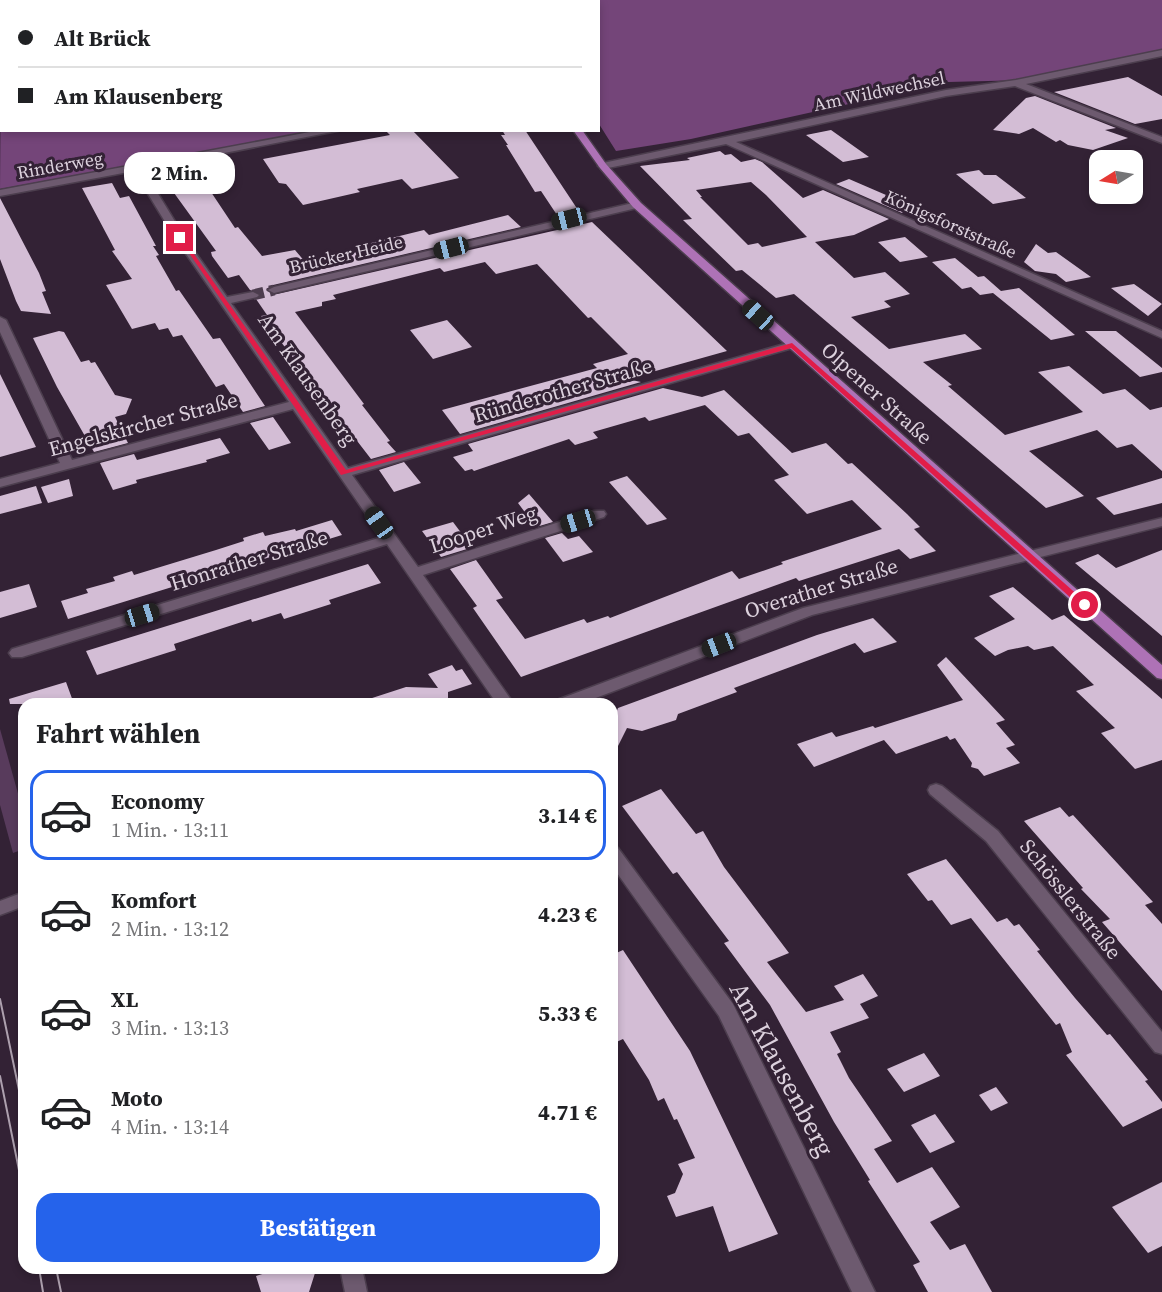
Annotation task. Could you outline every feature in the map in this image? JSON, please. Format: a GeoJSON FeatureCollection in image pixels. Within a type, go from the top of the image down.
{"type":"FeatureCollection","features":[{"type":"Feature","properties":{"kind":"main road","name":"Olpener Straße"},"geometry":{"type":"LineString","coordinates":[[578,132],[637,205],[1162,674]]}},
{"type":"Feature","properties":{"kind":"street","name":"Am Wildwechsel"},"geometry":{"type":"LineString","coordinates":[[603,165],[728,141],[946,93],[1016,83],[1162,53]]}},
{"type":"Feature","properties":{"kind":"street"},"geometry":{"type":"LineString","coordinates":[[1016,83],[1162,140]]}},
{"type":"Feature","properties":{"kind":"street"},"geometry":{"type":"LineString","coordinates":[[1141,132],[1162,128]]}},
{"type":"Feature","properties":{"kind":"street","name":"Rinderweg"},"geometry":{"type":"LineString","coordinates":[[0,193],[327,132]]}},
{"type":"Feature","properties":{"kind":"street","name":"Königsforststraße"},"geometry":{"type":"LineString","coordinates":[[728,141],[1162,335]]}},
{"type":"Feature","properties":{"kind":"street","name":"Am Klausenberg"},"geometry":{"type":"LineString","coordinates":[[137,168],[180,238],[502,698]]}},
{"type":"Feature","properties":{"kind":"street","name":"Brücker Heide"},"geometry":{"type":"LineString","coordinates":[[274,290],[637,205]]}},
{"type":"Feature","properties":{"kind":"street"},"geometry":{"type":"LineString","coordinates":[[224,301],[253,295]]}},
{"type":"Feature","properties":{"kind":"street"},"geometry":{"type":"LineString","coordinates":[[0,320],[67,464]]}},
{"type":"Feature","properties":{"kind":"street","name":"Ründerother Straße"},"geometry":{"type":"LineString","coordinates":[[344,473],[792,345]]}},
{"type":"Feature","properties":{"kind":"street","name":"Engelskircher Straße"},"geometry":{"type":"LineString","coordinates":[[0,483],[297,404]]}},
{"type":"Feature","properties":{"kind":"street","name":"Looper Weg"},"geometry":{"type":"LineString","coordinates":[[414,573],[599,514]]}},
{"type":"Feature","properties":{"kind":"street","name":"Overather Straße"},"geometry":{"type":"LineString","coordinates":[[579,698],[808,611],[1162,522]]}},
{"type":"Feature","properties":{"kind":"street","name":"Honrather Straße"},"geometry":{"type":"LineString","coordinates":[[17,653],[390,539]]}},
{"type":"Feature","properties":{"kind":"street","name":"Schösslerstraße"},"geometry":{"type":"LineString","coordinates":[[936,790],[992,837],[1162,1046]]}},
{"type":"Feature","properties":{"kind":"street","name":"Am Klausenberg"},"geometry":{"type":"LineString","coordinates":[[618,861],[726,1010],[864,1292]]}},
{"type":"Feature","properties":{"kind":"street"},"geometry":{"type":"LineString","coordinates":[[0,908],[18,901]]}},
{"type":"Feature","properties":{"kind":"street"},"geometry":{"type":"LineString","coordinates":[[352,1274],[356,1292]]}},
{"type":"Feature","properties":{"kind":"shaded area"},"geometry":{"type":"Polygon","coordinates":[[[600,0],[1162,0],[1162,53],[1024,80],[948,82],[691,139],[616,151],[600,126],[600,0]]]}},
{"type":"Feature","properties":{"kind":"shaded area"},"geometry":{"type":"Polygon","coordinates":[[[0,132],[310,132],[0,189],[0,132]]]}},
{"type":"Feature","properties":{"kind":"shaded area"},"geometry":{"type":"Polygon","coordinates":[[[0,729],[18,794],[18,851],[13,853],[0,805],[0,729]]]}},
{"type":"Feature","properties":{"kind":"building"},"geometry":{"type":"Polygon","coordinates":[[[1128,77],[1162,96],[1162,119],[1135,124],[1054,92],[1128,77]]]}},
{"type":"Feature","properties":{"kind":"building"},"geometry":{"type":"Polygon","coordinates":[[[1035,96],[1116,128],[1105,130],[1128,138],[1093,150],[1068,145],[1060,140],[1056,142],[1033,128],[1019,134],[993,130],[1026,98],[1035,96]]]}},
{"type":"Feature","properties":{"kind":"building"},"geometry":{"type":"Polygon","coordinates":[[[831,130],[869,157],[843,162],[806,135],[831,130]]]}},
{"type":"Feature","properties":{"kind":"building"},"geometry":{"type":"Polygon","coordinates":[[[387,132],[414,132],[459,178],[412,189],[402,179],[357,189],[360,192],[303,205],[286,184],[279,183],[263,159],[390,135],[387,132]]]}},
{"type":"Feature","properties":{"kind":"building"},"geometry":{"type":"Polygon","coordinates":[[[503,132],[526,132],[580,213],[559,218],[541,191],[535,192],[501,135],[505,135],[503,132]]]}},
{"type":"Feature","properties":{"kind":"building"},"geometry":{"type":"Polygon","coordinates":[[[720,151],[725,155],[731,154],[741,162],[755,159],[762,162],[803,198],[823,190],[889,219],[854,235],[815,242],[854,278],[885,272],[910,294],[884,301],[891,307],[851,317],[889,349],[965,334],[982,349],[923,362],[952,385],[948,386],[1005,435],[1083,412],[1038,372],[1069,366],[1103,394],[1125,389],[1150,410],[1162,407],[1162,471],[1132,444],[1117,448],[1097,430],[1029,451],[1084,496],[1046,508],[794,294],[776,298],[742,270],[736,271],[683,220],[692,219],[640,166],[690,160],[687,158],[720,151]],[[751,182],[696,190],[702,197],[700,197],[748,245],[758,243],[762,247],[807,237],[751,182]]]}},
{"type":"Feature","properties":{"kind":"building"},"geometry":{"type":"Polygon","coordinates":[[[979,170],[984,175],[996,175],[1026,198],[993,204],[956,174],[979,170]]]}},
{"type":"Feature","properties":{"kind":"building"},"geometry":{"type":"Polygon","coordinates":[[[849,179],[893,198],[897,196],[919,205],[902,213],[836,184],[849,179]]]}},
{"type":"Feature","properties":{"kind":"building"},"geometry":{"type":"Polygon","coordinates":[[[203,180],[235,228],[238,227],[262,256],[295,250],[306,263],[367,250],[363,245],[424,230],[429,235],[508,215],[521,227],[273,285],[266,289],[273,295],[592,222],[727,351],[627,379],[641,382],[460,434],[442,410],[597,368],[593,364],[628,354],[591,317],[588,318],[537,264],[496,274],[485,262],[444,272],[440,268],[333,295],[336,299],[322,302],[322,306],[295,312],[364,404],[362,405],[396,452],[371,459],[261,316],[267,315],[256,299],[261,297],[260,293],[250,290],[239,275],[228,278],[212,256],[211,252],[216,251],[169,186],[203,180]]]}},
{"type":"Feature","properties":{"kind":"building"},"geometry":{"type":"Polygon","coordinates":[[[112,183],[120,198],[129,196],[156,246],[153,246],[159,255],[156,256],[176,291],[179,290],[213,339],[220,338],[265,406],[243,412],[224,384],[216,387],[182,335],[173,337],[168,328],[159,330],[155,323],[132,329],[106,285],[132,279],[112,251],[115,250],[82,188],[112,183]]]}},
{"type":"Feature","properties":{"kind":"building"},"geometry":{"type":"Polygon","coordinates":[[[0,198],[39,273],[46,291],[42,292],[51,314],[21,311],[16,301],[0,259],[0,198]]]}},
{"type":"Feature","properties":{"kind":"building"},"geometry":{"type":"Polygon","coordinates":[[[905,237],[928,257],[900,262],[878,242],[905,237]]]}},
{"type":"Feature","properties":{"kind":"building"},"geometry":{"type":"Polygon","coordinates":[[[1036,244],[1048,253],[1056,252],[1091,277],[1066,282],[1056,274],[1035,271],[1024,262],[1036,244]]]}},
{"type":"Feature","properties":{"kind":"building"},"geometry":{"type":"Polygon","coordinates":[[[955,258],[978,277],[984,276],[1001,291],[1019,288],[1075,335],[1051,340],[993,293],[980,295],[971,287],[962,289],[932,262],[955,258]]]}},
{"type":"Feature","properties":{"kind":"building"},"geometry":{"type":"Polygon","coordinates":[[[1134,284],[1162,304],[1148,316],[1111,288],[1134,284]]]}},
{"type":"Feature","properties":{"kind":"building"},"geometry":{"type":"Polygon","coordinates":[[[447,320],[472,347],[433,359],[410,330],[447,320]]]}},
{"type":"Feature","properties":{"kind":"building"},"geometry":{"type":"Polygon","coordinates":[[[59,331],[64,332],[81,362],[89,360],[91,363],[95,362],[115,395],[132,399],[126,414],[115,417],[128,443],[94,452],[57,387],[33,338],[59,331]]]}},
{"type":"Feature","properties":{"kind":"building"},"geometry":{"type":"Polygon","coordinates":[[[1085,331],[1116,331],[1162,368],[1162,372],[1140,377],[1085,331]]]}},
{"type":"Feature","properties":{"kind":"building"},"geometry":{"type":"Polygon","coordinates":[[[0,374],[36,447],[0,457],[0,374]]]}},
{"type":"Feature","properties":{"kind":"building"},"geometry":{"type":"Polygon","coordinates":[[[663,388],[702,397],[724,390],[792,453],[826,443],[848,464],[852,463],[907,514],[920,527],[914,529],[936,551],[910,559],[899,549],[799,581],[796,578],[521,677],[473,608],[477,606],[450,569],[476,560],[503,598],[496,600],[525,639],[584,619],[587,623],[608,616],[610,618],[732,571],[739,579],[783,564],[781,562],[882,529],[852,500],[807,514],[774,480],[789,475],[749,433],[738,436],[705,405],[649,421],[645,417],[593,432],[598,438],[575,445],[569,439],[474,471],[472,469],[465,471],[453,457],[473,451],[468,444],[663,388]]]}},
{"type":"Feature","properties":{"kind":"building"},"geometry":{"type":"Polygon","coordinates":[[[273,417],[291,443],[269,450],[250,423],[273,417]]]}},
{"type":"Feature","properties":{"kind":"building"},"geometry":{"type":"Polygon","coordinates":[[[220,438],[230,453],[206,460],[207,462],[136,480],[137,483],[113,490],[100,463],[134,454],[137,460],[220,438]]]}},
{"type":"Feature","properties":{"kind":"building"},"geometry":{"type":"Polygon","coordinates":[[[404,462],[421,483],[394,492],[379,470],[404,462]]]}},
{"type":"Feature","properties":{"kind":"building"},"geometry":{"type":"Polygon","coordinates":[[[627,476],[667,519],[647,525],[609,482],[627,476]]]}},
{"type":"Feature","properties":{"kind":"building"},"geometry":{"type":"Polygon","coordinates":[[[1162,478],[1162,503],[1114,515],[1096,498],[1162,478]]]}},
{"type":"Feature","properties":{"kind":"building"},"geometry":{"type":"Polygon","coordinates":[[[69,479],[73,496],[48,503],[41,487],[69,479]]]}},
{"type":"Feature","properties":{"kind":"building"},"geometry":{"type":"Polygon","coordinates":[[[36,486],[42,503],[0,514],[0,496],[36,486]]]}},
{"type":"Feature","properties":{"kind":"building"},"geometry":{"type":"Polygon","coordinates":[[[529,494],[553,522],[536,527],[518,503],[529,494]]]}},
{"type":"Feature","properties":{"kind":"building"},"geometry":{"type":"Polygon","coordinates":[[[332,520],[342,535],[68,619],[61,601],[88,593],[86,589],[115,581],[113,577],[132,571],[134,575],[244,541],[243,538],[263,532],[265,536],[295,529],[296,531],[332,520]]]}},
{"type":"Feature","properties":{"kind":"building"},"geometry":{"type":"Polygon","coordinates":[[[453,522],[468,542],[463,544],[467,549],[441,557],[422,531],[453,522]]]}},
{"type":"Feature","properties":{"kind":"building"},"geometry":{"type":"Polygon","coordinates":[[[562,533],[568,539],[579,536],[593,552],[563,562],[545,538],[562,533]]]}},
{"type":"Feature","properties":{"kind":"building"},"geometry":{"type":"Polygon","coordinates":[[[1162,550],[1162,636],[1075,563],[1098,554],[1116,568],[1162,550]]]}},
{"type":"Feature","properties":{"kind":"building"},"geometry":{"type":"Polygon","coordinates":[[[368,564],[381,583],[329,600],[331,604],[284,619],[281,613],[252,622],[251,619],[174,644],[176,650],[97,675],[86,651],[368,564]]]}},
{"type":"Feature","properties":{"kind":"building"},"geometry":{"type":"Polygon","coordinates":[[[29,584],[37,607],[0,618],[0,592],[29,584]]]}},
{"type":"Feature","properties":{"kind":"building"},"geometry":{"type":"Polygon","coordinates":[[[1013,587],[1052,620],[1064,615],[1162,699],[1162,760],[1135,769],[1101,733],[1115,728],[1076,691],[1094,685],[1053,646],[1034,650],[1028,646],[1008,650],[995,656],[974,638],[1015,619],[989,596],[1013,587]]]}},
{"type":"Feature","properties":{"kind":"building"},"geometry":{"type":"Polygon","coordinates":[[[873,618],[897,642],[864,653],[855,643],[734,688],[737,692],[678,714],[676,720],[642,731],[627,728],[618,746],[618,708],[817,635],[873,618]]]}},
{"type":"Feature","properties":{"kind":"building"},"geometry":{"type":"Polygon","coordinates":[[[946,657],[1005,720],[996,723],[1015,745],[1006,748],[1020,763],[984,776],[978,769],[971,767],[972,763],[955,738],[950,740],[947,736],[896,754],[884,740],[814,767],[797,744],[832,732],[836,737],[873,726],[875,728],[963,700],[937,665],[946,657]]]}},
{"type":"Feature","properties":{"kind":"building"},"geometry":{"type":"Polygon","coordinates":[[[452,665],[456,671],[462,669],[472,684],[448,692],[448,698],[372,698],[406,687],[438,688],[428,674],[452,665]]]}},
{"type":"Feature","properties":{"kind":"building"},"geometry":{"type":"Polygon","coordinates":[[[66,682],[72,698],[18,698],[18,704],[10,704],[9,699],[66,682]]]}},
{"type":"Feature","properties":{"kind":"building"},"geometry":{"type":"Polygon","coordinates":[[[661,789],[696,834],[703,831],[724,867],[789,953],[767,962],[806,1012],[844,1000],[834,986],[863,974],[878,996],[860,1004],[869,1018],[830,1032],[841,1052],[837,1054],[849,1078],[892,1141],[874,1149],[897,1183],[932,1167],[960,1207],[930,1222],[950,1250],[965,1244],[992,1292],[928,1292],[913,1265],[920,1262],[868,1181],[870,1180],[834,1122],[770,1005],[724,943],[729,941],[677,872],[673,874],[622,806],[661,789]]]}},
{"type":"Feature","properties":{"kind":"building"},"geometry":{"type":"Polygon","coordinates":[[[1060,807],[1069,817],[1073,815],[1153,902],[1145,905],[1162,924],[1162,991],[1102,922],[1110,919],[1081,889],[1083,888],[1024,821],[1060,807]]]}},
{"type":"Feature","properties":{"kind":"building"},"geometry":{"type":"Polygon","coordinates":[[[946,859],[997,922],[1007,918],[1014,926],[1019,924],[1040,950],[1037,951],[1075,998],[1107,1035],[1110,1034],[1148,1080],[1145,1081],[1162,1102],[1162,1108],[1123,1127],[1066,1055],[1072,1052],[1060,1023],[1056,1025],[971,918],[951,925],[932,900],[928,901],[907,874],[946,859]]]}},
{"type":"Feature","properties":{"kind":"building"},"geometry":{"type":"Polygon","coordinates":[[[623,950],[690,1051],[778,1234],[729,1252],[713,1206],[676,1217],[667,1196],[675,1193],[683,1174],[678,1164],[695,1158],[677,1119],[674,1120],[664,1098],[658,1101],[649,1080],[623,1039],[618,1041],[618,952],[623,950]]]}},
{"type":"Feature","properties":{"kind":"building"},"geometry":{"type":"Polygon","coordinates":[[[924,1053],[940,1076],[904,1092],[887,1069],[924,1053]]]}},
{"type":"Feature","properties":{"kind":"building"},"geometry":{"type":"Polygon","coordinates":[[[996,1087],[1008,1103],[991,1111],[979,1095],[996,1087]]]}},
{"type":"Feature","properties":{"kind":"building"},"geometry":{"type":"Polygon","coordinates":[[[935,1114],[955,1142],[930,1153],[911,1125],[935,1114]]]}},
{"type":"Feature","properties":{"kind":"building"},"geometry":{"type":"Polygon","coordinates":[[[1162,1182],[1162,1246],[1148,1253],[1112,1207],[1162,1182]]]}},
{"type":"Feature","properties":{"kind":"building"},"geometry":{"type":"Polygon","coordinates":[[[315,1274],[309,1292],[261,1292],[256,1276],[315,1274]]]}},
{"type":"Feature","properties":{"kind":"tunnel"},"geometry":{"type":"LineString","coordinates":[[253,295],[274,290]]}},
{"type":"Feature","properties":{"kind":"tram line"},"geometry":{"type":"LineString","coordinates":[[0,999],[18,1085]]}},
{"type":"Feature","properties":{"kind":"tram line"},"geometry":{"type":"LineString","coordinates":[[0,1076],[18,1165]]}},
{"type":"Feature","properties":{"kind":"tram line"},"geometry":{"type":"LineString","coordinates":[[40,1274],[43,1292]]}},
{"type":"Feature","properties":{"kind":"tram line"},"geometry":{"type":"LineString","coordinates":[[57,1274],[61,1292]]}},
{"type":"Feature","properties":{"kind":"route"},"geometry":{"type":"LineString","coordinates":[[180,238],[344,473],[792,345],[1085,605]]}}]}
